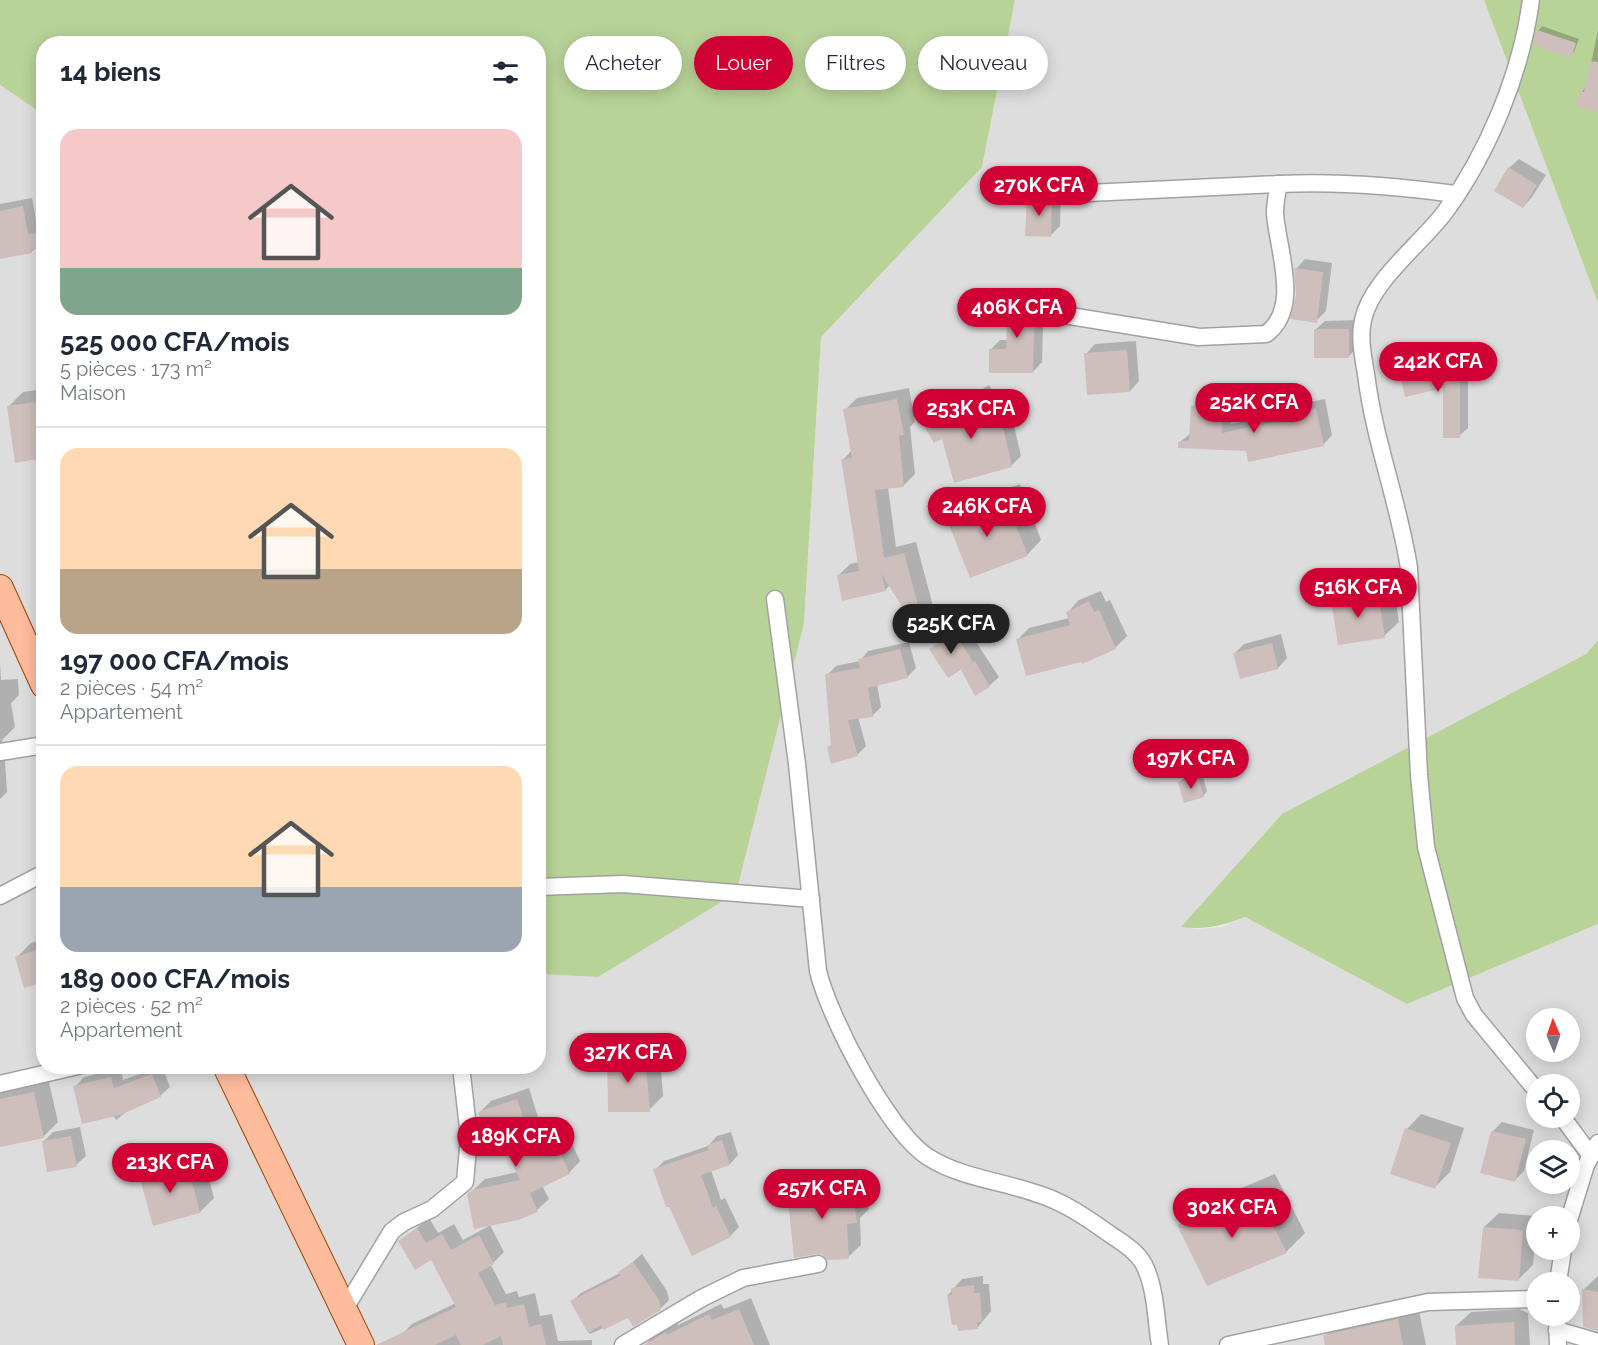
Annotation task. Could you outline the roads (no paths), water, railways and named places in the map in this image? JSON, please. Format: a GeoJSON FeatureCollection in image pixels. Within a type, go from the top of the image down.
{"type":"FeatureCollection","features":[{"type":"Feature","properties":{"kind":"main road"},"geometry":{"type":"LineString","coordinates":[[2,598],[36,668]]}},
{"type":"Feature","properties":{"kind":"main road"},"geometry":{"type":"LineString","coordinates":[[230,1074],[361,1345]]}},
{"type":"Feature","properties":{"kind":"street"},"geometry":{"type":"LineString","coordinates":[[1526,1078],[1474,1015],[1465,998],[1426,847],[1419,775],[1409,568],[1404,537],[1376,436],[1361,334],[1363,317],[1373,295],[1445,212],[1467,179],[1496,124],[1512,79],[1531,0]]}},
{"type":"Feature","properties":{"kind":"street"},"geometry":{"type":"LineString","coordinates":[[1067,194],[1327,183],[1398,186],[1455,194]]}},
{"type":"Feature","properties":{"kind":"street"},"geometry":{"type":"LineString","coordinates":[[1064,315],[1200,337],[1266,333],[1274,327],[1285,294],[1275,213],[1279,184]]}},
{"type":"Feature","properties":{"kind":"street"},"geometry":{"type":"LineString","coordinates":[[776,599],[818,971],[828,1004],[883,1108],[908,1141],[928,1157],[950,1168],[1038,1193],[1077,1211],[1133,1250],[1146,1268],[1160,1345]]}},
{"type":"Feature","properties":{"kind":"street"},"geometry":{"type":"LineString","coordinates":[[0,752],[36,746]]}},
{"type":"Feature","properties":{"kind":"street"},"geometry":{"type":"LineString","coordinates":[[0,896],[36,877]]}},
{"type":"Feature","properties":{"kind":"street"},"geometry":{"type":"LineString","coordinates":[[546,887],[623,884],[811,899]]}},
{"type":"Feature","properties":{"kind":"street"},"geometry":{"type":"LineString","coordinates":[[0,1084],[43,1074]]}},
{"type":"Feature","properties":{"kind":"street"},"geometry":{"type":"LineString","coordinates":[[344,1310],[392,1231],[404,1222],[432,1209],[465,1182],[469,1137],[461,1074]]}},
{"type":"Feature","properties":{"kind":"street"},"geometry":{"type":"LineString","coordinates":[[1573,1128],[1595,1150],[1574,1206]]}},
{"type":"Feature","properties":{"kind":"street"},"geometry":{"type":"LineString","coordinates":[[623,1345],[702,1298],[743,1278],[818,1264]]}},
{"type":"Feature","properties":{"kind":"street"},"geometry":{"type":"LineString","coordinates":[[1228,1345],[1428,1302],[1526,1299]]}},
{"type":"Feature","properties":{"kind":"street"},"geometry":{"type":"LineString","coordinates":[[1557,1330],[1598,1342]]}}]}
